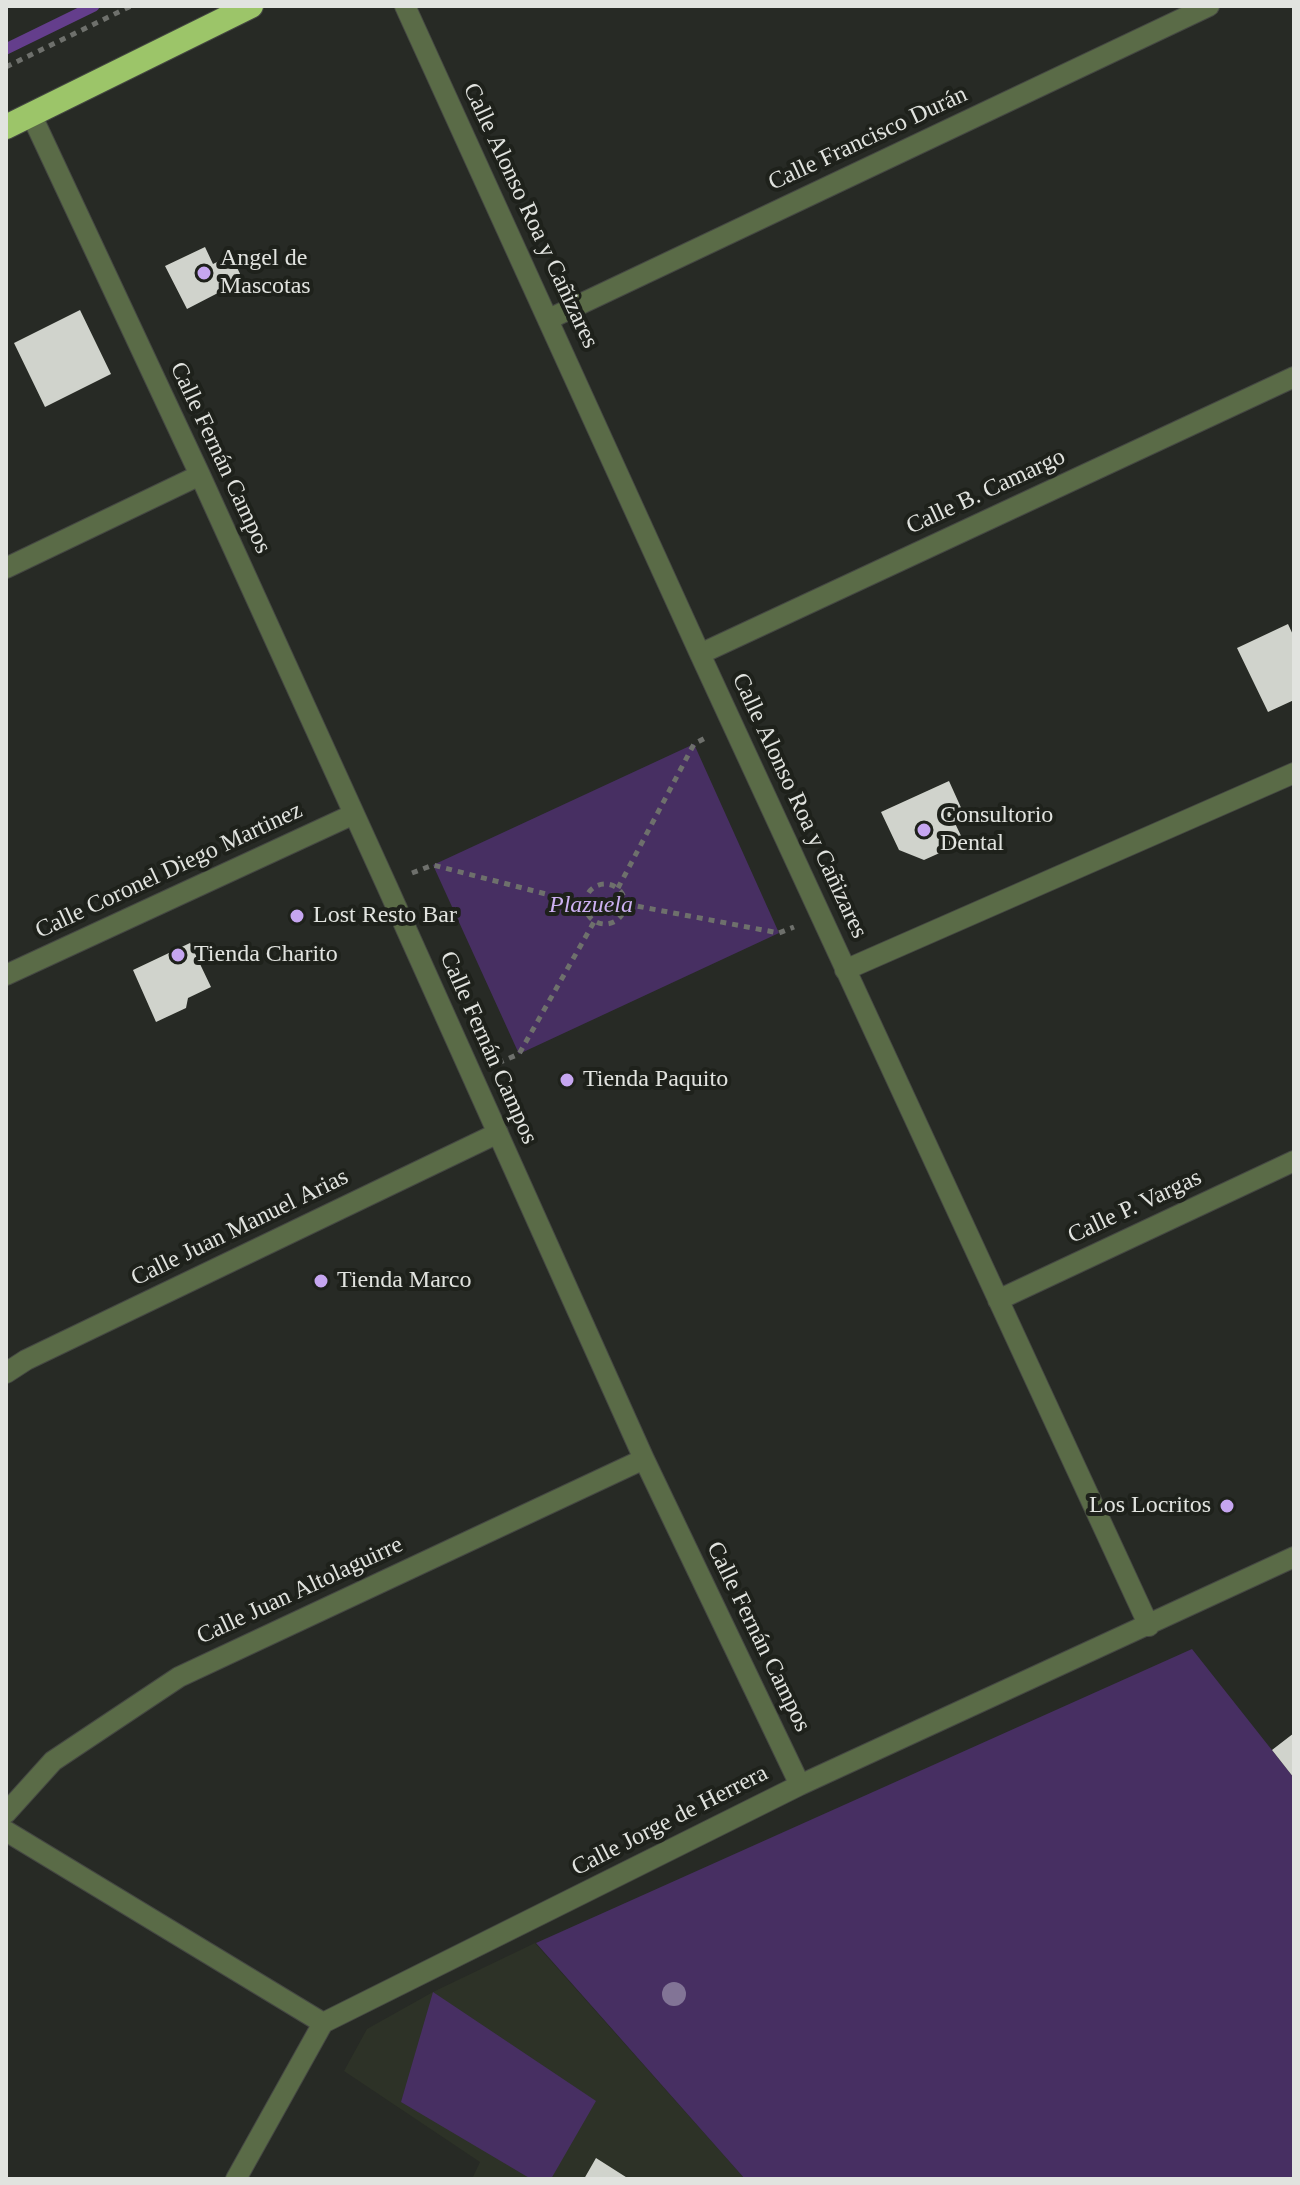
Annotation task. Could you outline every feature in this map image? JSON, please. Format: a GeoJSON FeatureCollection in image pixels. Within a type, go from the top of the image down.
{"type":"FeatureCollection","features":[{"type":"Feature","properties":{"kind":"highway"},"geometry":{"type":"LineString","coordinates":[[6,127],[251,6]]}},
{"type":"Feature","properties":{"kind":"street","name":"Calle Alonso Roa y Cañizares"},"geometry":{"type":"LineString","coordinates":[[405,6],[845,970],[1149,1626]]}},
{"type":"Feature","properties":{"kind":"street","name":"Calle Francisco Durán"},"geometry":{"type":"LineString","coordinates":[[549,319],[1209,6]]}},
{"type":"Feature","properties":{"kind":"street","name":"Calle Fernán Campos"},"geometry":{"type":"LineString","coordinates":[[31,114],[200,475],[644,1459],[800,1785]]}},
{"type":"Feature","properties":{"kind":"street","name":"Calle B. Camargo"},"geometry":{"type":"LineString","coordinates":[[700,654],[1294,377]]}},
{"type":"Feature","properties":{"kind":"street"},"geometry":{"type":"LineString","coordinates":[[6,568],[200,475]]}},
{"type":"Feature","properties":{"kind":"street"},"geometry":{"type":"LineString","coordinates":[[845,970],[1294,773]]}},
{"type":"Feature","properties":{"kind":"street","name":"Calle Coronel Diego Martinez"},"geometry":{"type":"LineString","coordinates":[[6,975],[354,814]]}},
{"type":"Feature","properties":{"kind":"street","name":"Calle Juan Manuel Arias"},"geometry":{"type":"LineString","coordinates":[[6,1373],[26,1360],[498,1133]]}},
{"type":"Feature","properties":{"kind":"street","name":"Calle P. Vargas"},"geometry":{"type":"LineString","coordinates":[[998,1300],[1294,1161]]}},
{"type":"Feature","properties":{"kind":"street","name":"Calle Juan Altolaguirre"},"geometry":{"type":"LineString","coordinates":[[6,1813],[53,1761],[179,1677],[644,1459]]}},
{"type":"Feature","properties":{"kind":"street","name":"Calle Jorge de Herrera"},"geometry":{"type":"LineString","coordinates":[[323,2023],[800,1785],[1294,1557]]}},
{"type":"Feature","properties":{"kind":"street"},"geometry":{"type":"LineString","coordinates":[[6,1831],[323,2023],[236,2179]]}},
{"type":"Feature","properties":{"kind":"path"},"geometry":{"type":"LineString","coordinates":[[6,67],[131,6]]}},
{"type":"Feature","properties":{"kind":"path"},"geometry":{"type":"LineString","coordinates":[[618,888],[694,744],[732,723]]}},
{"type":"Feature","properties":{"kind":"path"},"geometry":{"type":"LineString","coordinates":[[386,884],[433,865],[585,904]]}},
{"type":"Feature","properties":{"kind":"path"},"geometry":{"type":"LineString","coordinates":[[609,884],[618,888],[626,904],[625,911],[616,922],[600,925],[585,910],[589,891],[595,886],[609,884]]}},
{"type":"Feature","properties":{"kind":"path"},"geometry":{"type":"LineString","coordinates":[[626,904],[779,933],[821,916]]}},
{"type":"Feature","properties":{"kind":"path"},"geometry":{"type":"LineString","coordinates":[[472,1075],[519,1054],[594,922]]}},
{"type":"Feature","properties":{"kind":"shaded area"},"geometry":{"type":"Polygon","coordinates":[[[535,1943],[745,2179],[472,2179],[480,2162],[344,2071],[367,2029],[433,1992],[535,1943]]]}},
{"type":"Feature","properties":{"kind":"green space","name":"Plazuela"},"geometry":{"type":"Polygon","coordinates":[[[694,744],[779,933],[519,1054],[433,865],[694,744]]]}},
{"type":"Feature","properties":{"kind":"green space"},"geometry":{"type":"Polygon","coordinates":[[[1192,1649],[1294,1778],[1294,2179],[745,2179],[536,1943],[1192,1649]]]}},
{"type":"Feature","properties":{"kind":"green space"},"geometry":{"type":"Polygon","coordinates":[[[433,1992],[596,2101],[551,2179],[531,2179],[401,2102],[433,1992]]]}},
{"type":"Feature","properties":{"kind":"building","name":"Angel de Mascotas"},"geometry":{"type":"Polygon","coordinates":[[[205,247],[213,264],[231,255],[243,280],[187,309],[165,266],[205,247]]]}},
{"type":"Feature","properties":{"kind":"building"},"geometry":{"type":"Polygon","coordinates":[[[80,310],[111,374],[45,407],[14,343],[80,310]]]}},
{"type":"Feature","properties":{"kind":"building"},"geometry":{"type":"Polygon","coordinates":[[[1288,624],[1294,637],[1294,700],[1268,712],[1237,648],[1288,624]]]}},
{"type":"Feature","properties":{"kind":"building","name":"Consultorio Dental"},"geometry":{"type":"Polygon","coordinates":[[[949,781],[963,812],[952,817],[964,842],[924,860],[899,850],[881,812],[949,781]]]}},
{"type":"Feature","properties":{"kind":"building"},"geometry":{"type":"Polygon","coordinates":[[[190,943],[211,987],[188,998],[186,1008],[156,1022],[133,970],[190,943]]]}},
{"type":"Feature","properties":{"kind":"building"},"geometry":{"type":"Polygon","coordinates":[[[1294,1733],[1294,1778],[1272,1750],[1294,1733]]]}},
{"type":"Feature","properties":{"kind":"building"},"geometry":{"type":"Polygon","coordinates":[[[596,2158],[629,2179],[584,2179],[596,2158]]]}},
{"type":"Feature","properties":{"kind":"waterway"},"geometry":{"type":"LineString","coordinates":[[6,49],[94,6]]}},
{"type":"Feature","properties":{"kind":"place","name":"Angel de Mascotas"},"geometry":{"type":"Point","coordinates":[204,273]}},
{"type":"Feature","properties":{"kind":"place","name":"Consultorio Dental"},"geometry":{"type":"Point","coordinates":[924,830]}},
{"type":"Feature","properties":{"kind":"place","name":"Lost Resto Bar"},"geometry":{"type":"Point","coordinates":[297,916]}},
{"type":"Feature","properties":{"kind":"place","name":"Tienda Charito"},"geometry":{"type":"Point","coordinates":[178,955]}},
{"type":"Feature","properties":{"kind":"place","name":"Tienda Paquito"},"geometry":{"type":"Point","coordinates":[567,1080]}},
{"type":"Feature","properties":{"kind":"place","name":"Tienda Marco"},"geometry":{"type":"Point","coordinates":[321,1281]}},
{"type":"Feature","properties":{"kind":"place","name":"Los Locritos"},"geometry":{"type":"Point","coordinates":[1227,1506]}}]}
